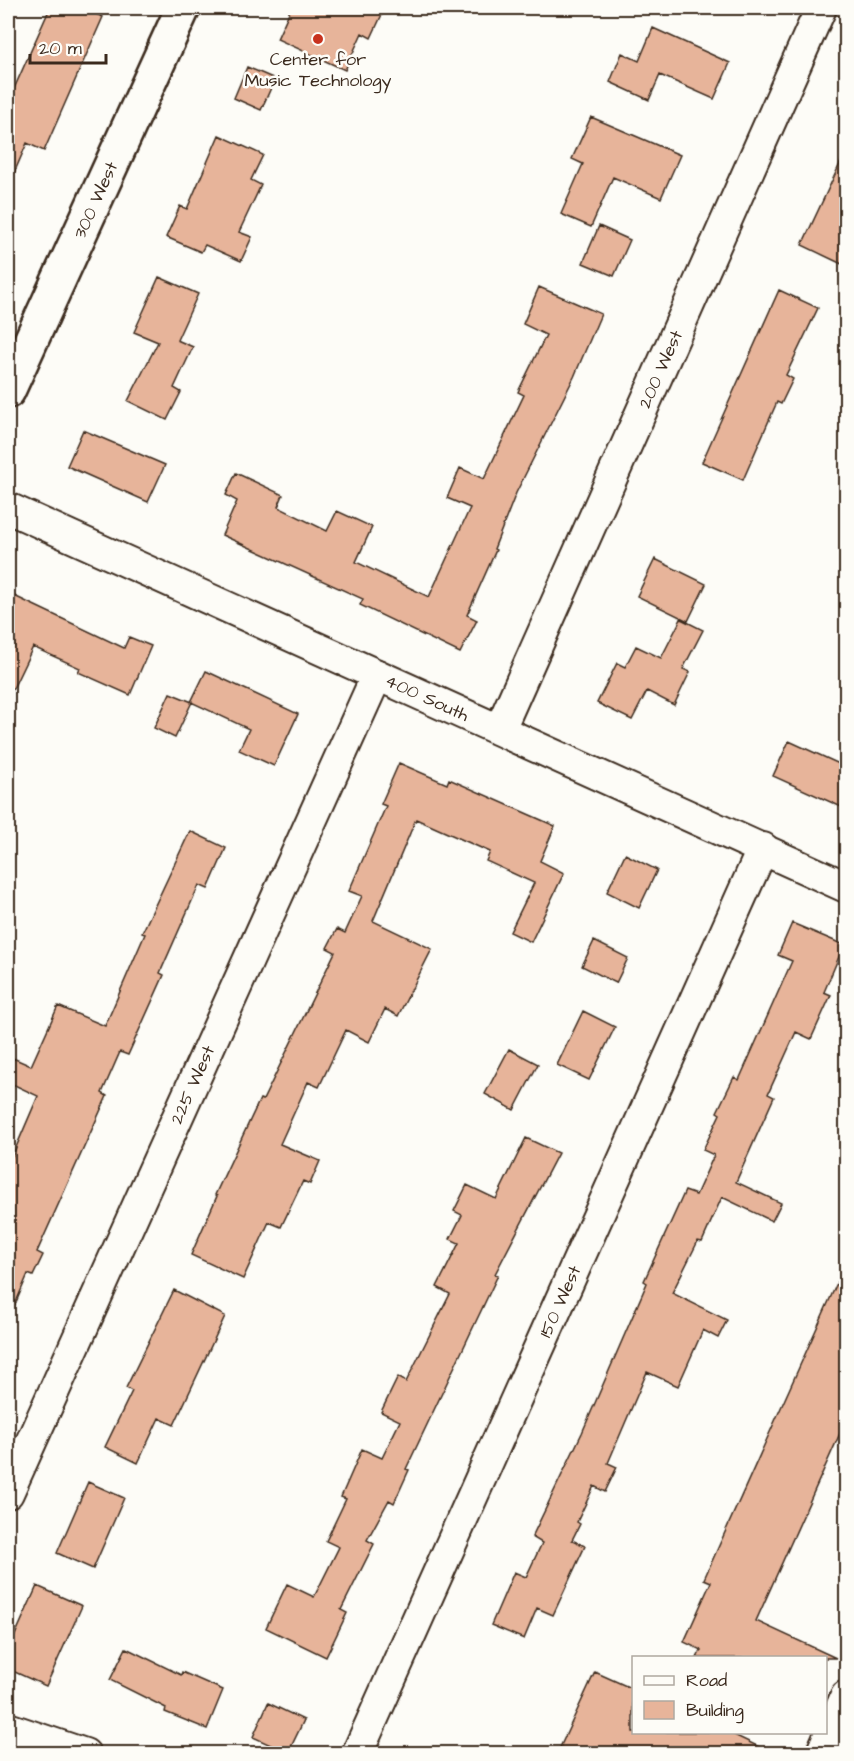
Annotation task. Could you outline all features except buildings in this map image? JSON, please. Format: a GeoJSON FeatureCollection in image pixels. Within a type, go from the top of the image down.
{"type":"FeatureCollection","features":[{"type":"Feature","properties":{"kind":"street","name":"300 West"},"geometry":{"type":"LineString","coordinates":[[8,391],[183,8]]}},
{"type":"Feature","properties":{"kind":"street","name":"200 West"},"geometry":{"type":"LineString","coordinates":[[501,729],[820,8]]}},
{"type":"Feature","properties":{"kind":"street","name":"400 South"},"geometry":{"type":"LineString","coordinates":[[8,508],[846,887]]}},
{"type":"Feature","properties":{"kind":"street","name":"225 West"},"geometry":{"type":"LineString","coordinates":[[8,1493],[377,675]]}},
{"type":"Feature","properties":{"kind":"street","name":"150 West"},"geometry":{"type":"LineString","coordinates":[[357,1754],[763,848]]}},
{"type":"Feature","properties":{"kind":"street"},"geometry":{"type":"LineString","coordinates":[[820,1754],[846,1696]]}},
{"type":"Feature","properties":{"kind":"street"},"geometry":{"type":"LineString","coordinates":[[8,1728],[85,1754]]}},
{"type":"Feature","properties":{"kind":"place","name":"Center for Music Technology"},"geometry":{"type":"Point","coordinates":[318,39]}}]}
